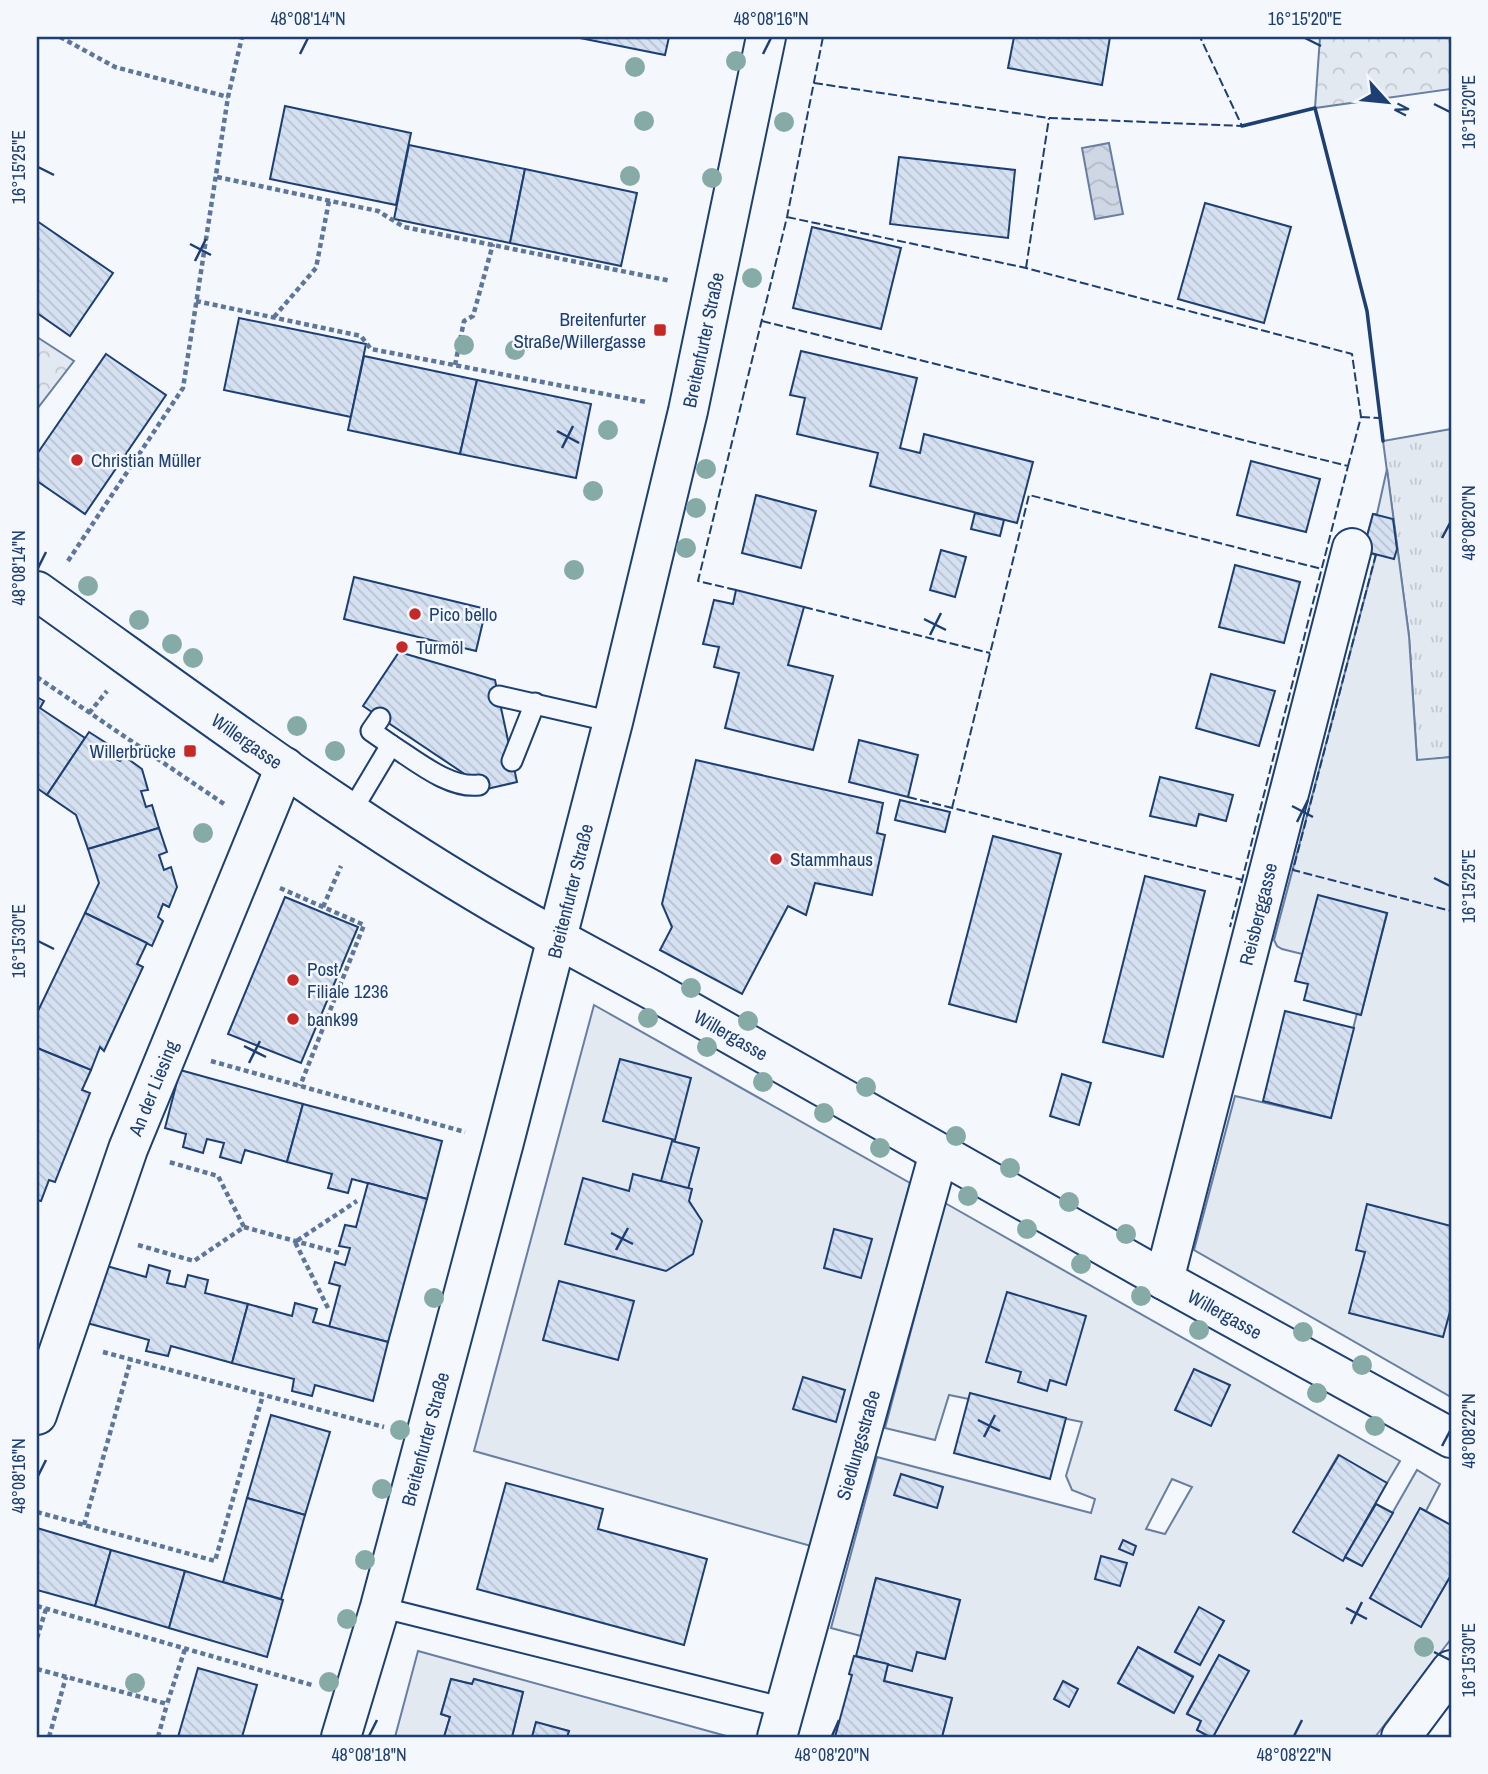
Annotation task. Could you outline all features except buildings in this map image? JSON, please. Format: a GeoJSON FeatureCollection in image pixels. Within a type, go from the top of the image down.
{"type":"FeatureCollection","features":[{"type":"Feature","properties":{"kind":"street","name":"Breitenfurter Straße"},"geometry":{"type":"LineString","coordinates":[[341,1737],[380,1607],[613,722],[688,411],[766,37]]}},
{"type":"Feature","properties":{"kind":"street","name":"Reisberggasse"},"geometry":{"type":"LineString","coordinates":[[1164,1280],[1352,548]]}},
{"type":"Feature","properties":{"kind":"street","name":"Willergasse"},"geometry":{"type":"LineString","coordinates":[[41,594],[285,767],[500,908],[652,990],[1164,1280],[1451,1438]]}},
{"type":"Feature","properties":{"kind":"street","name":"An der Liesing"},"geometry":{"type":"LineString","coordinates":[[37,1415],[128,1149],[285,767]]}},
{"type":"Feature","properties":{"kind":"street","name":"Siedlungsstraße"},"geometry":{"type":"LineString","coordinates":[[781,1723],[939,1153]]}},
{"type":"Feature","properties":{"kind":"street"},"geometry":{"type":"LineString","coordinates":[[1401,1737],[1451,1670]]}},
{"type":"Feature","properties":{"kind":"lane"},"geometry":{"type":"LineString","coordinates":[[499,696],[613,722]]}},
{"type":"Feature","properties":{"kind":"lane"},"geometry":{"type":"LineString","coordinates":[[512,761],[535,703]]}},
{"type":"Feature","properties":{"kind":"lane"},"geometry":{"type":"LineString","coordinates":[[380,718],[371,731],[391,745],[446,778],[470,786],[479,785]]}},
{"type":"Feature","properties":{"kind":"lane"},"geometry":{"type":"LineString","coordinates":[[351,812],[391,745]]}},
{"type":"Feature","properties":{"kind":"lane"},"geometry":{"type":"LineString","coordinates":[[380,1607],[781,1723]]}},
{"type":"Feature","properties":{"kind":"path"},"geometry":{"type":"LineString","coordinates":[[60,37],[115,67],[228,97]]}},
{"type":"Feature","properties":{"kind":"path"},"geometry":{"type":"LineString","coordinates":[[41,594],[183,388],[228,97],[242,37]]}},
{"type":"Feature","properties":{"kind":"path"},"geometry":{"type":"LineString","coordinates":[[217,177],[378,211],[404,227],[675,282]]}},
{"type":"Feature","properties":{"kind":"path"},"geometry":{"type":"LineString","coordinates":[[274,317],[316,268],[329,201]]}},
{"type":"Feature","properties":{"kind":"path"},"geometry":{"type":"LineString","coordinates":[[455,366],[464,321],[473,316],[493,244]]}},
{"type":"Feature","properties":{"kind":"path"},"geometry":{"type":"LineString","coordinates":[[196,301],[361,336],[371,349],[646,402]]}},
{"type":"Feature","properties":{"kind":"path"},"geometry":{"type":"LineString","coordinates":[[37,677],[260,828]]}},
{"type":"Feature","properties":{"kind":"path"},"geometry":{"type":"LineString","coordinates":[[89,713],[107,690]]}},
{"type":"Feature","properties":{"kind":"path"},"geometry":{"type":"LineString","coordinates":[[323,907],[341,866]]}},
{"type":"Feature","properties":{"kind":"path"},"geometry":{"type":"LineString","coordinates":[[242,872],[364,925],[300,1086]]}},
{"type":"Feature","properties":{"kind":"path"},"geometry":{"type":"LineString","coordinates":[[169,1048],[466,1132]]}},
{"type":"Feature","properties":{"kind":"path"},"geometry":{"type":"LineString","coordinates":[[128,1149],[218,1177],[243,1227],[339,1253]]}},
{"type":"Feature","properties":{"kind":"path"},"geometry":{"type":"LineString","coordinates":[[295,1242],[357,1201]]}},
{"type":"Feature","properties":{"kind":"path"},"geometry":{"type":"LineString","coordinates":[[99,1234],[194,1261],[243,1227]]}},
{"type":"Feature","properties":{"kind":"path"},"geometry":{"type":"LineString","coordinates":[[295,1242],[328,1308]]}},
{"type":"Feature","properties":{"kind":"path"},"geometry":{"type":"LineString","coordinates":[[61,1342],[384,1427]]}},
{"type":"Feature","properties":{"kind":"path"},"geometry":{"type":"LineString","coordinates":[[85,1525],[131,1359]]}},
{"type":"Feature","properties":{"kind":"path"},"geometry":{"type":"LineString","coordinates":[[37,1512],[215,1561],[263,1395]]}},
{"type":"Feature","properties":{"kind":"path"},"geometry":{"type":"LineString","coordinates":[[37,1606],[312,1686]]}},
{"type":"Feature","properties":{"kind":"path"},"geometry":{"type":"LineString","coordinates":[[37,1638],[47,1609]]}},
{"type":"Feature","properties":{"kind":"path"},"geometry":{"type":"LineString","coordinates":[[158,1737],[185,1649]]}},
{"type":"Feature","properties":{"kind":"path"},"geometry":{"type":"LineString","coordinates":[[37,1669],[167,1704]]}},
{"type":"Feature","properties":{"kind":"path"},"geometry":{"type":"LineString","coordinates":[[49,1737],[66,1677]]}},
{"type":"Feature","properties":{"kind":"green space"},"geometry":{"type":"Polygon","coordinates":[[[1320,37],[1451,37],[1451,89],[1315,108],[1320,37]]]}},
{"type":"Feature","properties":{"kind":"green space"},"geometry":{"type":"Polygon","coordinates":[[[37,337],[74,361],[37,409],[37,337]]]}},
{"type":"Feature","properties":{"kind":"green space"},"geometry":{"type":"Polygon","coordinates":[[[1451,429],[1451,757],[1417,761],[1409,636],[1383,441],[1451,429]]]}},
{"type":"Feature","properties":{"kind":"green space"},"geometry":{"type":"Polygon","coordinates":[[[1387,469],[1409,636],[1417,760],[1451,757],[1451,1397],[1194,1250],[1235,1096],[1331,1118],[1357,1013],[1361,1014],[1387,914],[1302,954],[1282,949],[1274,940],[1376,555],[1363,551],[1373,514],[1377,514],[1387,469]]]}},
{"type":"Feature","properties":{"kind":"green space"},"geometry":{"type":"Polygon","coordinates":[[[594,1005],[910,1183],[811,1546],[474,1451],[594,1005]]]}},
{"type":"Feature","properties":{"kind":"green space"},"geometry":{"type":"Polygon","coordinates":[[[945,1203],[1400,1461],[1387,1483],[1338,1455],[1294,1532],[1362,1566],[1417,1470],[1440,1484],[1426,1511],[1420,1509],[1370,1598],[1421,1627],[1451,1575],[1451,1639],[1375,1737],[1213,1737],[1248,1671],[1219,1655],[1187,1713],[1201,1721],[1197,1730],[1210,1737],[942,1737],[952,1698],[884,1681],[888,1664],[917,1652],[945,1659],[960,1600],[876,1578],[861,1636],[831,1628],[877,1457],[1091,1513],[1095,1499],[1072,1490],[1066,1476],[1082,1422],[949,1395],[935,1440],[885,1428],[945,1203]],[[1172,1479],[1146,1529],[1165,1534],[1192,1487],[1172,1479]],[[1199,1608],[1175,1651],[1200,1665],[1224,1621],[1199,1608]],[[1138,1647],[1118,1683],[1173,1713],[1193,1676],[1138,1647]]]}},
{"type":"Feature","properties":{"kind":"green space"},"geometry":{"type":"Polygon","coordinates":[[[418,1651],[730,1737],[567,1737],[569,1731],[536,1723],[532,1737],[512,1737],[523,1692],[474,1679],[472,1684],[451,1679],[441,1714],[450,1717],[444,1737],[395,1737],[418,1651]]]}},
{"type":"Feature","properties":{"kind":"water"},"geometry":{"type":"Polygon","coordinates":[[[1109,143],[1123,214],[1095,219],[1082,148],[1109,143]]]}},
{"type":"Feature","properties":{"kind":"fence"},"geometry":{"type":"LineString","coordinates":[[736,590],[698,581],[787,217],[823,37]]}},
{"type":"Feature","properties":{"kind":"fence"},"geometry":{"type":"LineString","coordinates":[[814,83],[1049,118],[1242,126],[1200,37]]}},
{"type":"Feature","properties":{"kind":"fence"},"geometry":{"type":"LineString","coordinates":[[1026,268],[1049,118]]}},
{"type":"Feature","properties":{"kind":"fence"},"geometry":{"type":"LineString","coordinates":[[787,217],[1026,268],[1352,354],[1361,417],[1348,466]]}},
{"type":"Feature","properties":{"kind":"fence"},"geometry":{"type":"LineString","coordinates":[[762,321],[1348,466],[1230,927]]}},
{"type":"Feature","properties":{"kind":"fence"},"geometry":{"type":"LineString","coordinates":[[1361,417],[1380,418]]}},
{"type":"Feature","properties":{"kind":"fence"},"geometry":{"type":"LineString","coordinates":[[952,808],[1029,495],[1322,569]]}},
{"type":"Feature","properties":{"kind":"fence"},"geometry":{"type":"LineString","coordinates":[[1376,554],[1293,870],[1451,911]]}},
{"type":"Feature","properties":{"kind":"fence"},"geometry":{"type":"LineString","coordinates":[[804,607],[990,653]]}},
{"type":"Feature","properties":{"kind":"fence"},"geometry":{"type":"LineString","coordinates":[[908,797],[1243,880]]}},
{"type":"Feature","properties":{"kind":"wall"},"geometry":{"type":"LineString","coordinates":[[1242,126],[1315,108],[1367,311],[1383,441]]}},
{"type":"Feature","properties":{"kind":"place","name":"Breitenfurter Straße/Willergasse"},"geometry":{"type":"Point","coordinates":[660,330]}},
{"type":"Feature","properties":{"kind":"place","name":"Christian Müller"},"geometry":{"type":"Point","coordinates":[77,460]}},
{"type":"Feature","properties":{"kind":"place","name":"Pico bello"},"geometry":{"type":"Point","coordinates":[415,614]}},
{"type":"Feature","properties":{"kind":"place","name":"Turmöl"},"geometry":{"type":"Point","coordinates":[402,647]}},
{"type":"Feature","properties":{"kind":"place","name":"Willerbrücke"},"geometry":{"type":"Point","coordinates":[190,751]}},
{"type":"Feature","properties":{"kind":"place","name":"Stammhaus"},"geometry":{"type":"Point","coordinates":[776,859]}},
{"type":"Feature","properties":{"kind":"place","name":"Post Filiale 1236"},"geometry":{"type":"Point","coordinates":[293,980]}},
{"type":"Feature","properties":{"kind":"place","name":"bank99"},"geometry":{"type":"Point","coordinates":[293,1019]}}]}
